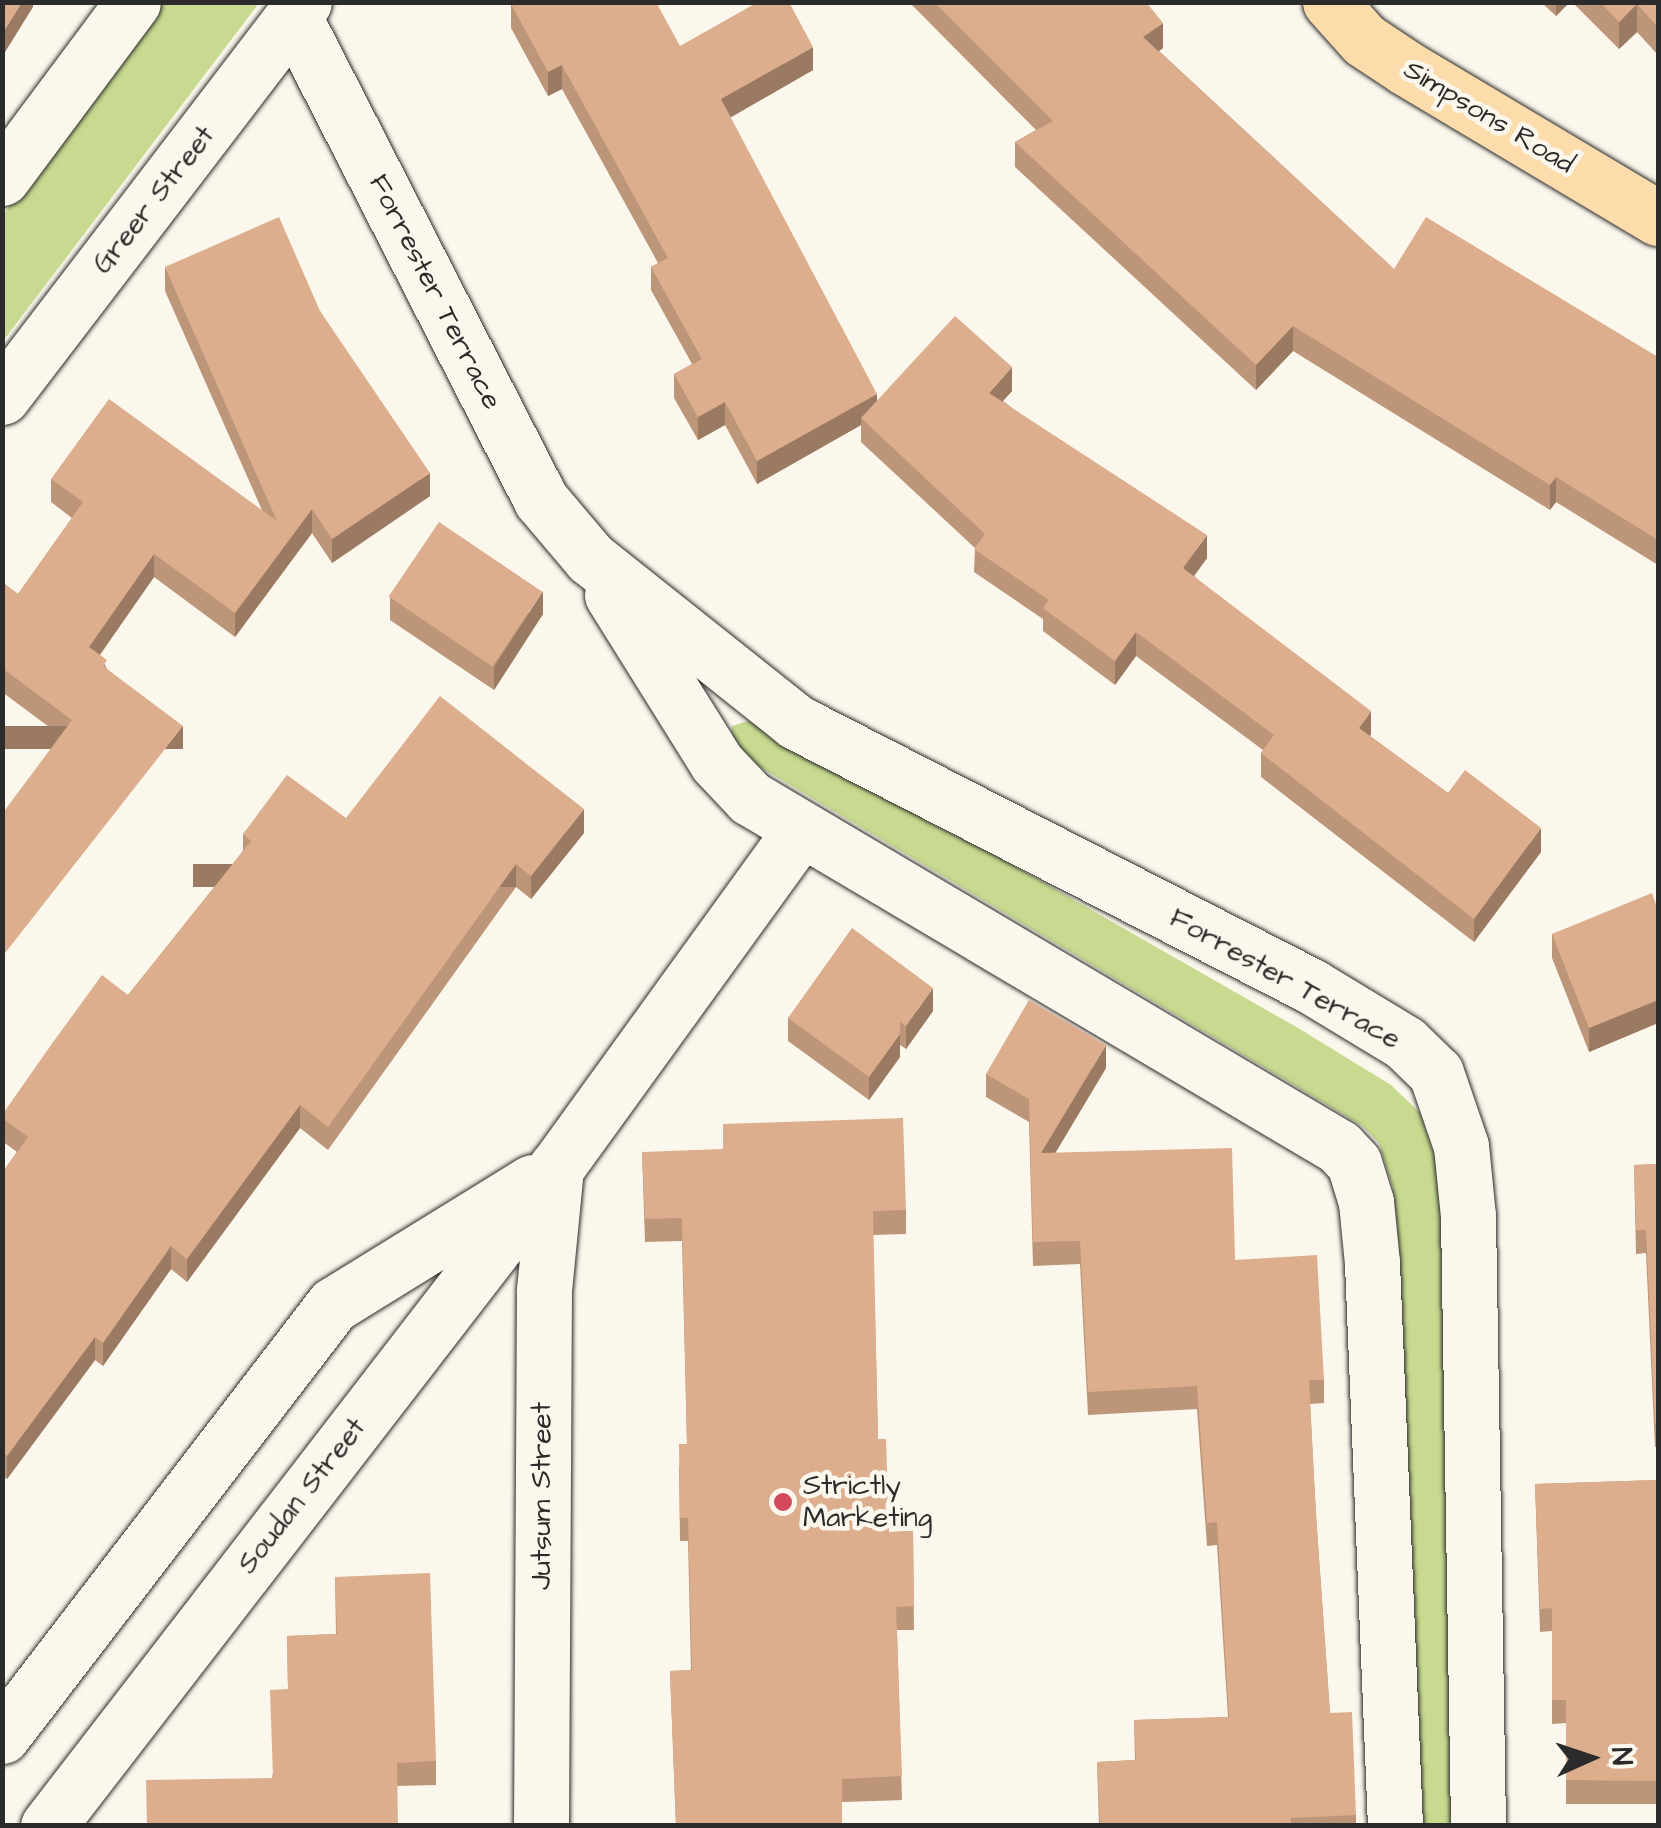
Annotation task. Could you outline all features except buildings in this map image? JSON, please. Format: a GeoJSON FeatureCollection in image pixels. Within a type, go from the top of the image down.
{"type":"FeatureCollection","features":[{"type":"Feature","properties":{"kind":"main road","name":"Simpsons Road"},"geometry":{"type":"LineString","coordinates":[[1330,2],[1364,40],[1406,68],[1658,218]]}},
{"type":"Feature","properties":{"kind":"street"},"geometry":{"type":"LineString","coordinates":[[2,178],[132,2]]}},
{"type":"Feature","properties":{"kind":"street","name":"Greer Street"},"geometry":{"type":"LineString","coordinates":[[2,396],[299,10]]}},
{"type":"Feature","properties":{"kind":"street","name":"Forrester Terrace"},"geometry":{"type":"LineString","coordinates":[[299,10],[542,500],[590,558],[727,776],[801,830],[1339,1147],[1360,1171],[1372,1263],[1395,1826]]}},
{"type":"Feature","properties":{"kind":"street","name":"Forrester Terrace"},"geometry":{"type":"LineString","coordinates":[[590,558],[807,729],[1311,986],[1405,1042],[1436,1073],[1461,1146],[1468,1216],[1478,1826]]}},
{"type":"Feature","properties":{"kind":"street","name":"Soudan Street"},"geometry":{"type":"LineString","coordinates":[[48,1826],[556,1168],[801,830]]}},
{"type":"Feature","properties":{"kind":"street","name":"Soudan Street"},"geometry":{"type":"LineString","coordinates":[[2,1736],[333,1305],[556,1168]]}},
{"type":"Feature","properties":{"kind":"street","name":"Jutsum Street"},"geometry":{"type":"LineString","coordinates":[[541,1826],[544,1290],[556,1168]]}},
{"type":"Feature","properties":{"kind":"green space"},"geometry":{"type":"Polygon","coordinates":[[[160,3],[259,3],[3,341],[3,215],[160,3]]]}},
{"type":"Feature","properties":{"kind":"green space"},"geometry":{"type":"Polygon","coordinates":[[[748,721],[766,724],[1298,1028],[1391,1085],[1420,1113],[1443,1180],[1457,1825],[1407,1825],[1399,1251],[1393,1188],[1379,1143],[1361,1125],[753,763],[731,737],[732,726],[748,721]]]}},
{"type":"Feature","properties":{"kind":"place","name":"Strictly Marketing"},"geometry":{"type":"Point","coordinates":[783,1502]}}]}
